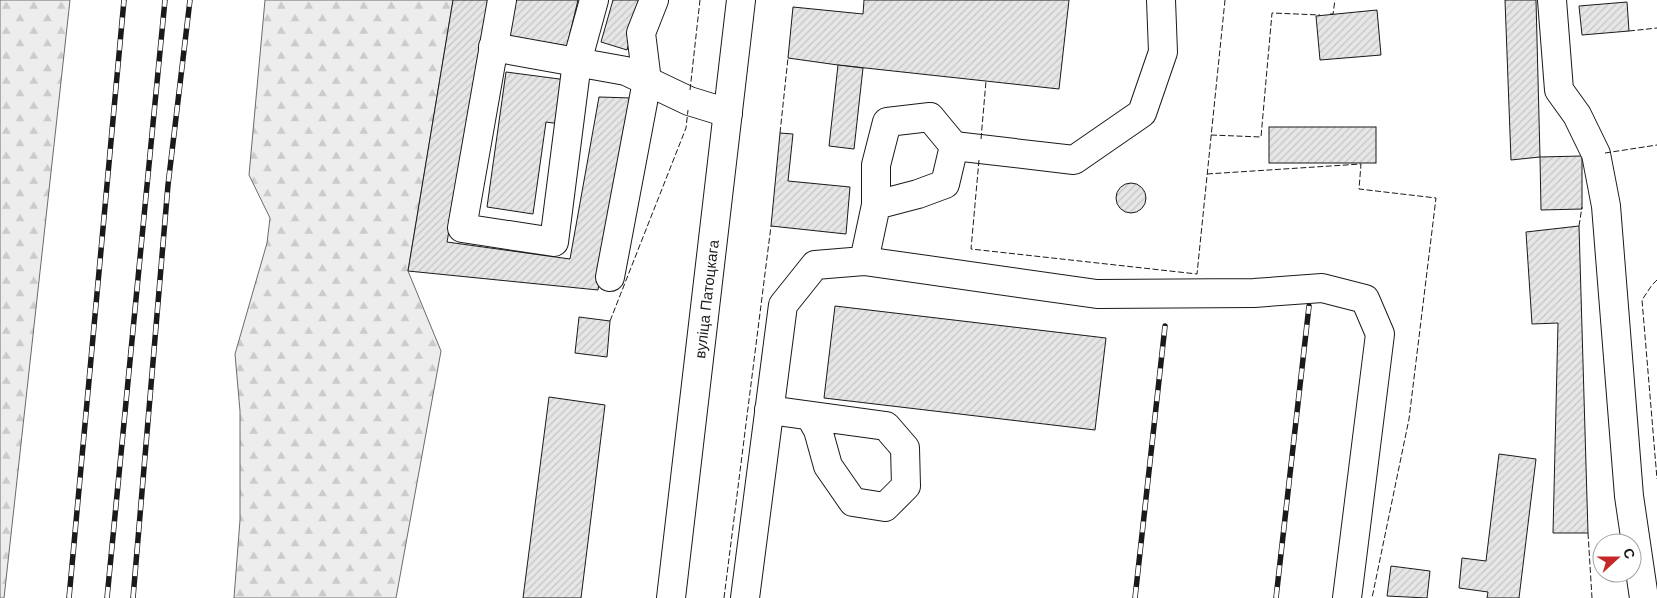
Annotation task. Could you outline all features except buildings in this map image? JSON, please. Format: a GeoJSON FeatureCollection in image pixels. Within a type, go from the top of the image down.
{"type":"FeatureCollection","features":[{"type":"Feature","properties":{"kind":"street"},"geometry":{"type":"LineString","coordinates":[[502,0],[462,228],[554,242],[577,62],[594,0]]}},
{"type":"Feature","properties":{"kind":"street"},"geometry":{"type":"LineString","coordinates":[[610,277],[647,81],[641,33],[654,0]]}},
{"type":"Feature","properties":{"kind":"street","name":"вуліца Патоцкага"},"geometry":{"type":"LineString","coordinates":[[671,598],[741,0]]}},
{"type":"Feature","properties":{"kind":"street"},"geometry":{"type":"LineString","coordinates":[[864,261],[876,205],[876,165],[887,122],[930,116],[954,146],[1074,160],[1142,113],[1163,52],[1161,0]]}},
{"type":"Feature","properties":{"kind":"street"},"geometry":{"type":"LineString","coordinates":[[1552,0],[1560,90],[1577,115],[1596,154],[1606,206],[1629,496],[1644,598]]}},
{"type":"Feature","properties":{"kind":"street"},"geometry":{"type":"LineString","coordinates":[[493,47],[626,71],[689,101],[728,113]]}},
{"type":"Feature","properties":{"kind":"street"},"geometry":{"type":"LineString","coordinates":[[876,205],[918,194],[945,184],[954,146]]}},
{"type":"Feature","properties":{"kind":"street"},"geometry":{"type":"LineString","coordinates":[[745,598],[783,305],[815,265],[864,261],[1097,294],[1254,293],[1322,288],[1365,299],[1380,334],[1346,598]]}},
{"type":"Feature","properties":{"kind":"street"},"geometry":{"type":"LineString","coordinates":[[769,410],[810,416]]}},
{"type":"Feature","properties":{"kind":"green space"},"geometry":{"type":"Polygon","coordinates":[[[0,0],[70,0],[4,598],[0,598],[0,0]]]}},
{"type":"Feature","properties":{"kind":"green space"},"geometry":{"type":"Polygon","coordinates":[[[265,0],[453,0],[408,271],[441,351],[396,598],[234,598],[240,520],[240,411],[235,354],[267,243],[270,218],[249,175],[265,0]]]}},
{"type":"Feature","properties":{"kind":"railway"},"geometry":{"type":"LineString","coordinates":[[69,598],[124,0]]}},
{"type":"Feature","properties":{"kind":"railway"},"geometry":{"type":"LineString","coordinates":[[107,598],[165,0]]}},
{"type":"Feature","properties":{"kind":"railway"},"geometry":{"type":"LineString","coordinates":[[133,598],[168,185],[190,0]]}},
{"type":"Feature","properties":{"kind":"railway"},"geometry":{"type":"LineString","coordinates":[[1276,598],[1309,306]]}},
{"type":"Feature","properties":{"kind":"railway"},"geometry":{"type":"LineString","coordinates":[[1135,598],[1165,326]]}},
{"type":"Feature","properties":{"kind":"fence"},"geometry":{"type":"LineString","coordinates":[[690,90],[700,0]]}},
{"type":"Feature","properties":{"kind":"fence"},"geometry":{"type":"LineString","coordinates":[[979,160],[971,249],[1197,274],[1225,0]]}},
{"type":"Feature","properties":{"kind":"fence"},"geometry":{"type":"LineString","coordinates":[[1330,14],[1333,14],[1335,0]]}},
{"type":"Feature","properties":{"kind":"fence"},"geometry":{"type":"LineString","coordinates":[[1211,135],[1261,137],[1272,13],[1320,15]]}},
{"type":"Feature","properties":{"kind":"fence"},"geometry":{"type":"LineString","coordinates":[[1629,31],[1657,28]]}},
{"type":"Feature","properties":{"kind":"fence"},"geometry":{"type":"LineString","coordinates":[[780,133],[788,58]]}},
{"type":"Feature","properties":{"kind":"fence"},"geometry":{"type":"LineString","coordinates":[[981,139],[986,81]]}},
{"type":"Feature","properties":{"kind":"fence"},"geometry":{"type":"LineString","coordinates":[[610,321],[686,128],[688,110]]}},
{"type":"Feature","properties":{"kind":"fence"},"geometry":{"type":"LineString","coordinates":[[1605,153],[1657,145]]}},
{"type":"Feature","properties":{"kind":"fence"},"geometry":{"type":"LineString","coordinates":[[1207,174],[1361,164],[1359,189],[1436,198],[1409,419],[1372,598]]}},
{"type":"Feature","properties":{"kind":"fence"},"geometry":{"type":"LineString","coordinates":[[1579,226],[1582,207]]}},
{"type":"Feature","properties":{"kind":"fence"},"geometry":{"type":"LineString","coordinates":[[724,598],[771,226]]}},
{"type":"Feature","properties":{"kind":"fence"},"geometry":{"type":"LineString","coordinates":[[1657,280],[1642,300],[1657,479]]}},
{"type":"Feature","properties":{"kind":"fence"},"geometry":{"type":"LineString","coordinates":[[1588,533],[1592,598]]}}]}
